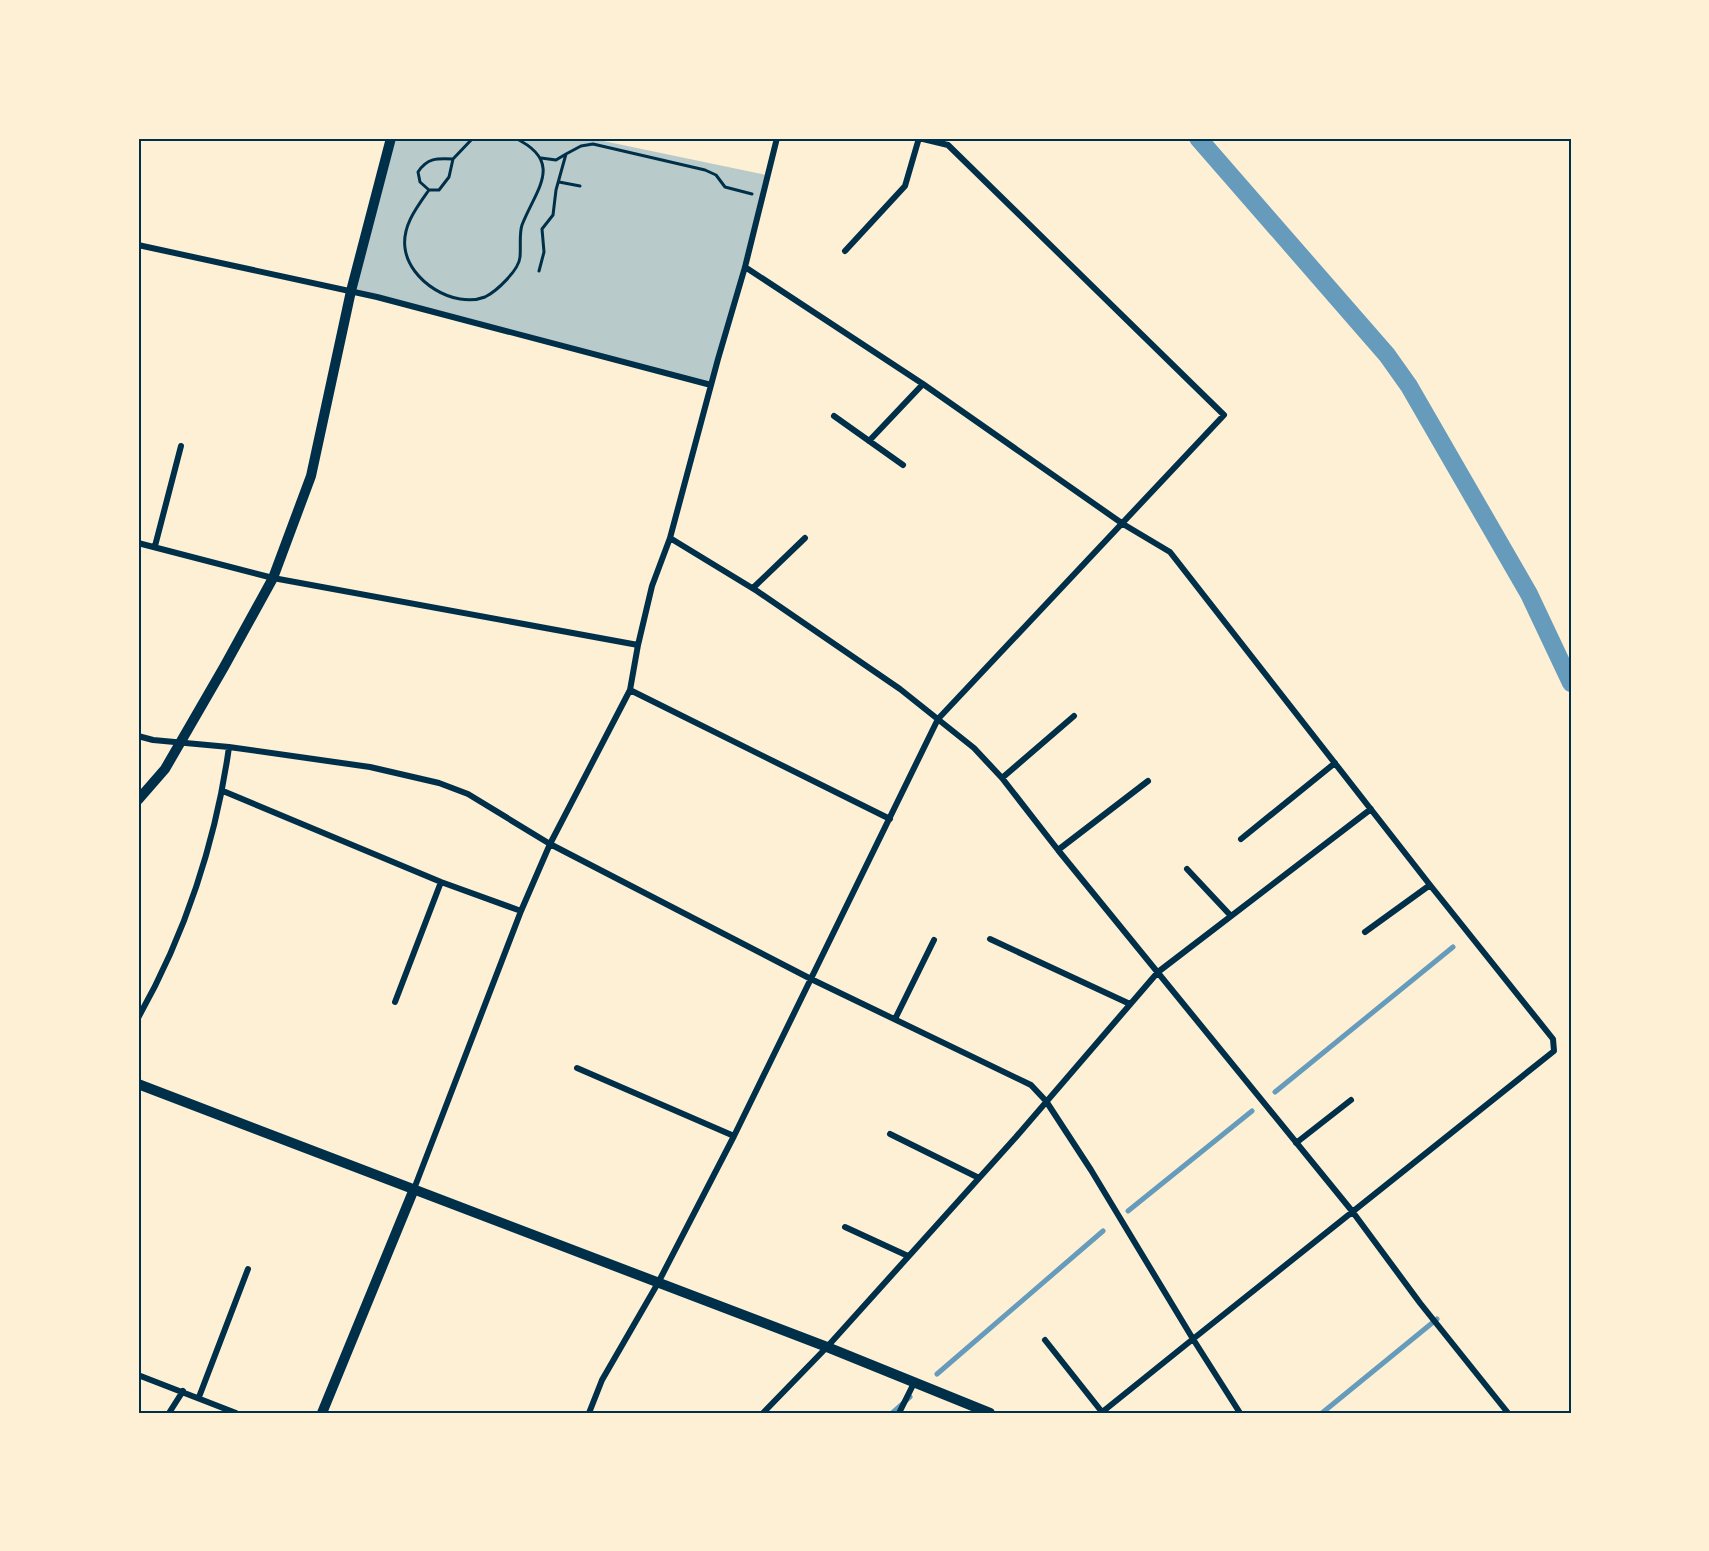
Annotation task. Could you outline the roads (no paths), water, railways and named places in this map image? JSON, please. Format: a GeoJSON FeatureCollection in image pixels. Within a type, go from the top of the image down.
{"type":"FeatureCollection","features":[{"type":"Feature","properties":{"kind":"street"},"geometry":{"type":"LineString","coordinates":[[138,800],[165,769],[273,578],[311,476],[351,291],[391,138]]}},
{"type":"Feature","properties":{"kind":"street"},"geometry":{"type":"LineString","coordinates":[[322,1413],[414,1189],[521,911],[550,844],[630,690],[652,586],[670,538],[711,385],[746,267],[777,138]]}},
{"type":"Feature","properties":{"kind":"street"},"geometry":{"type":"LineString","coordinates":[[589,1413],[602,1380],[658,1284],[734,1136],[938,719],[1224,415],[948,145],[919,138],[905,186],[845,252]]}},
{"type":"Feature","properties":{"kind":"street"},"geometry":{"type":"LineString","coordinates":[[138,245],[351,291],[711,385]]}},
{"type":"Feature","properties":{"kind":"street"},"geometry":{"type":"LineString","coordinates":[[746,267],[923,384],[1123,524],[1170,552],[1553,1039],[1554,1051],[1102,1412],[1045,1340]]}},
{"type":"Feature","properties":{"kind":"street"},"geometry":{"type":"LineString","coordinates":[[869,441],[923,384]]}},
{"type":"Feature","properties":{"kind":"street"},"geometry":{"type":"LineString","coordinates":[[834,416],[903,465]]}},
{"type":"Feature","properties":{"kind":"street"},"geometry":{"type":"LineString","coordinates":[[155,546],[181,446]]}},
{"type":"Feature","properties":{"kind":"street"},"geometry":{"type":"LineString","coordinates":[[670,538],[753,588],[900,689],[974,748],[1002,778],[1352,1211],[1420,1303],[1509,1413]]}},
{"type":"Feature","properties":{"kind":"street"},"geometry":{"type":"LineString","coordinates":[[753,588],[806,538]]}},
{"type":"Feature","properties":{"kind":"street"},"geometry":{"type":"LineString","coordinates":[[138,543],[273,578],[638,645]]}},
{"type":"Feature","properties":{"kind":"street"},"geometry":{"type":"LineString","coordinates":[[630,690],[890,819]]}},
{"type":"Feature","properties":{"kind":"street"},"geometry":{"type":"LineString","coordinates":[[1002,778],[1074,716]]}},
{"type":"Feature","properties":{"kind":"street"},"geometry":{"type":"LineString","coordinates":[[138,736],[153,740],[181,741],[370,767],[439,783],[468,794],[550,844],[811,979],[1031,1085],[1046,1101],[1091,1170],[1240,1413]]}},
{"type":"Feature","properties":{"kind":"street"},"geometry":{"type":"LineString","coordinates":[[138,1018],[178,936],[195,891],[223,791],[229,747]]}},
{"type":"Feature","properties":{"kind":"street"},"geometry":{"type":"LineString","coordinates":[[1241,839],[1335,763]]}},
{"type":"Feature","properties":{"kind":"street"},"geometry":{"type":"LineString","coordinates":[[1058,850],[1148,781]]}},
{"type":"Feature","properties":{"kind":"street"},"geometry":{"type":"LineString","coordinates":[[223,791],[441,882],[521,911]]}},
{"type":"Feature","properties":{"kind":"street"},"geometry":{"type":"LineString","coordinates":[[763,1413],[827,1347],[979,1178],[1158,972],[1371,809]]}},
{"type":"Feature","properties":{"kind":"street"},"geometry":{"type":"LineString","coordinates":[[1187,869],[1231,916]]}},
{"type":"Feature","properties":{"kind":"street"},"geometry":{"type":"LineString","coordinates":[[394,1002],[441,882]]}},
{"type":"Feature","properties":{"kind":"street"},"geometry":{"type":"LineString","coordinates":[[1365,932],[1430,885]]}},
{"type":"Feature","properties":{"kind":"street"},"geometry":{"type":"LineString","coordinates":[[990,939],[1130,1004]]}},
{"type":"Feature","properties":{"kind":"street"},"geometry":{"type":"LineString","coordinates":[[895,1019],[934,940]]}},
{"type":"Feature","properties":{"kind":"street"},"geometry":{"type":"LineString","coordinates":[[576,1068],[734,1136]]}},
{"type":"Feature","properties":{"kind":"street"},"geometry":{"type":"LineString","coordinates":[[138,1084],[827,1347],[990,1413]]}},
{"type":"Feature","properties":{"kind":"street"},"geometry":{"type":"LineString","coordinates":[[1296,1143],[1351,1100]]}},
{"type":"Feature","properties":{"kind":"street"},"geometry":{"type":"LineString","coordinates":[[890,1134],[979,1178]]}},
{"type":"Feature","properties":{"kind":"street"},"geometry":{"type":"LineString","coordinates":[[845,1227],[908,1256]]}},
{"type":"Feature","properties":{"kind":"street"},"geometry":{"type":"LineString","coordinates":[[199,1397],[248,1269]]}},
{"type":"Feature","properties":{"kind":"street"},"geometry":{"type":"LineString","coordinates":[[138,1375],[236,1413]]}},
{"type":"Feature","properties":{"kind":"street"},"geometry":{"type":"LineString","coordinates":[[899,1413],[914,1383]]}},
{"type":"Feature","properties":{"kind":"street"},"geometry":{"type":"LineString","coordinates":[[169,1413],[183,1391]]}},
{"type":"Feature","properties":{"kind":"waterway"},"geometry":{"type":"LineString","coordinates":[[1198,138],[1387,355],[1409,386],[1529,594],[1571,683]]}},
{"type":"Feature","properties":{"kind":"waterway"},"geometry":{"type":"LineString","coordinates":[[1275,1092],[1453,947]]}},
{"type":"Feature","properties":{"kind":"waterway"},"geometry":{"type":"LineString","coordinates":[[1128,1211],[1252,1111]]}},
{"type":"Feature","properties":{"kind":"waterway"},"geometry":{"type":"LineString","coordinates":[[937,1374],[1103,1231]]}},
{"type":"Feature","properties":{"kind":"waterway"},"geometry":{"type":"LineString","coordinates":[[1322,1413],[1437,1319]]}},
{"type":"Feature","properties":{"kind":"waterway"},"geometry":{"type":"LineString","coordinates":[[892,1413],[910,1397]]}}]}
